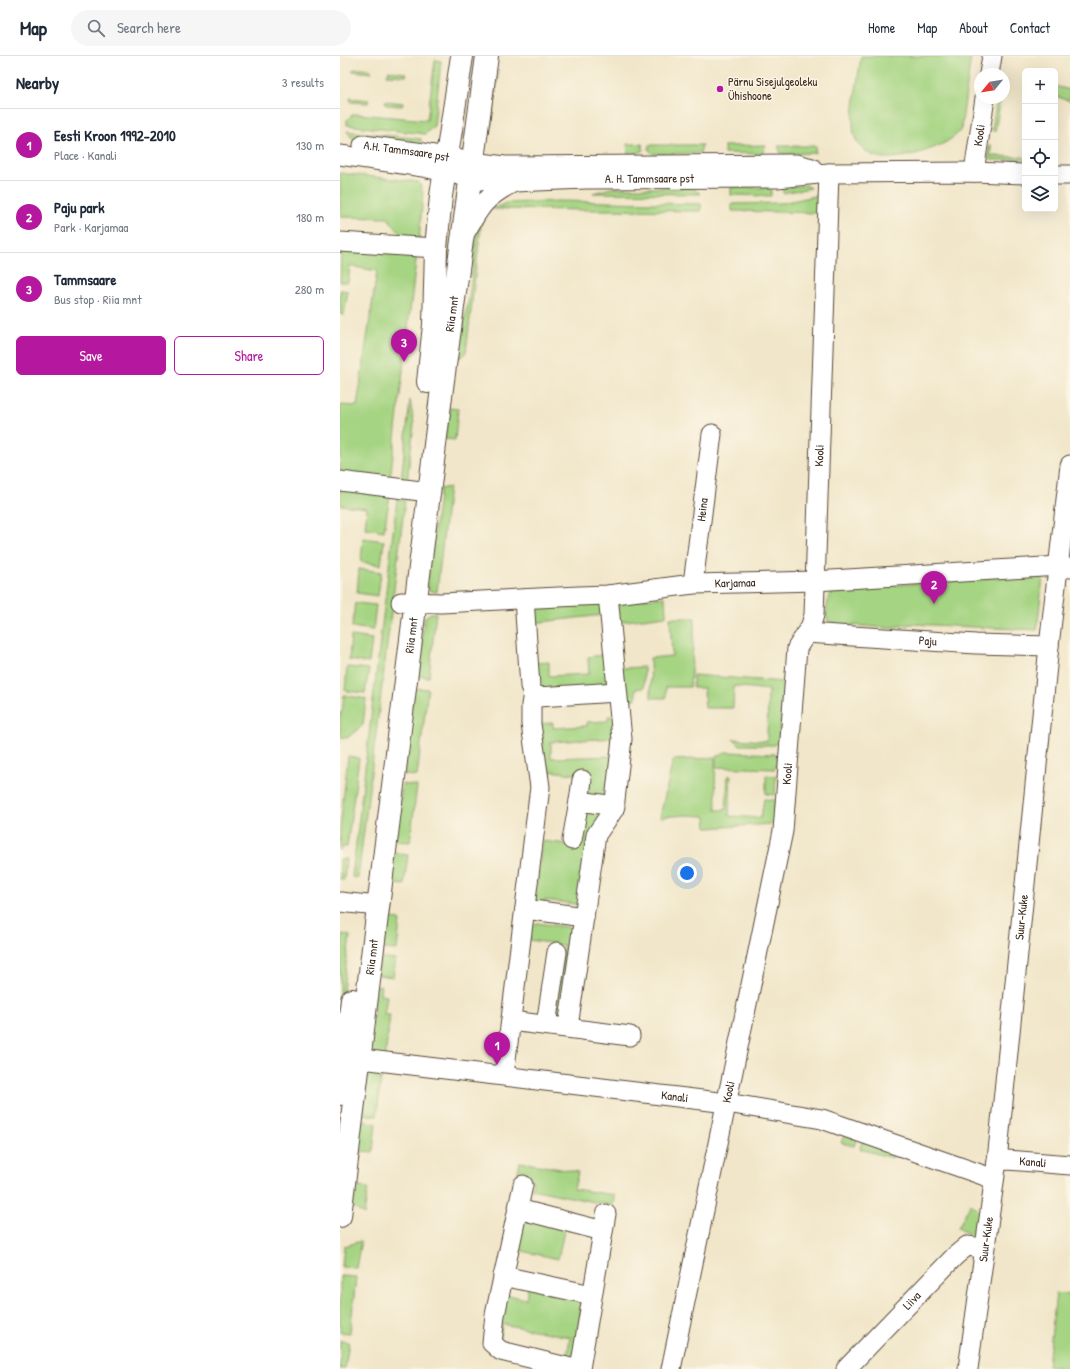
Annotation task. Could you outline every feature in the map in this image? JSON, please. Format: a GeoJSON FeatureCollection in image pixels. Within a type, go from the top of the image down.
{"type":"FeatureCollection","features":[{"type":"Feature","properties":{"kind":"main road","name":"Riia mnt"},"geometry":{"type":"LineString","coordinates":[[422,491],[434,326],[436,248],[445,164],[462,56]]}},
{"type":"Feature","properties":{"kind":"main road","name":"Riia mnt"},"geometry":{"type":"LineString","coordinates":[[340,1216],[352,1058],[422,491],[462,240],[487,56]]}},
{"type":"Feature","properties":{"kind":"main road","name":"Riia mnt"},"geometry":{"type":"LineString","coordinates":[[340,1094],[352,1058]]}},
{"type":"Feature","properties":{"kind":"street"},"geometry":{"type":"LineString","coordinates":[[990,68],[992,56]]}},
{"type":"Feature","properties":{"kind":"street","name":"Kooli"},"geometry":{"type":"LineString","coordinates":[[974,172],[984,104]]}},
{"type":"Feature","properties":{"kind":"street","name":"A.H. Tammsaare pst"},"geometry":{"type":"LineString","coordinates":[[340,143],[471,170]]}},
{"type":"Feature","properties":{"kind":"street","name":"A.H. Tammsaare pst"},"geometry":{"type":"LineString","coordinates":[[340,154],[445,164]]}},
{"type":"Feature","properties":{"kind":"street","name":"A. H. Tammsaare pst"},"geometry":{"type":"LineString","coordinates":[[471,170],[534,167],[796,164],[829,173]]}},
{"type":"Feature","properties":{"kind":"street","name":"A. H. Tammsaare pst"},"geometry":{"type":"LineString","coordinates":[[471,170],[486,181],[514,182],[584,179],[777,178],[829,173],[974,172],[1022,174]]}},
{"type":"Feature","properties":{"kind":"street","name":"Kooli"},"geometry":{"type":"LineString","coordinates":[[671,1369],[784,831],[797,648],[810,628],[814,615],[829,173]]}},
{"type":"Feature","properties":{"kind":"street"},"geometry":{"type":"LineString","coordinates":[[1058,175],[1070,175]]}},
{"type":"Feature","properties":{"kind":"street"},"geometry":{"type":"LineString","coordinates":[[462,240],[476,213],[486,199],[495,192],[514,182]]}},
{"type":"Feature","properties":{"kind":"street"},"geometry":{"type":"LineString","coordinates":[[340,242],[436,248]]}},
{"type":"Feature","properties":{"kind":"street","name":"Heina"},"geometry":{"type":"LineString","coordinates":[[693,584],[712,434]]}},
{"type":"Feature","properties":{"kind":"street","name":"Suur-Kuke"},"geometry":{"type":"LineString","coordinates":[[968,1369],[996,1170],[1050,646],[1065,567],[1070,465]]}},
{"type":"Feature","properties":{"kind":"street"},"geometry":{"type":"LineString","coordinates":[[340,481],[422,491]]}},
{"type":"Feature","properties":{"kind":"street","name":"Karjamaa"},"geometry":{"type":"LineString","coordinates":[[409,602],[441,603],[608,595],[693,584],[815,581],[1065,567]]}},
{"type":"Feature","properties":{"kind":"street"},"geometry":{"type":"LineString","coordinates":[[568,1027],[596,835],[615,806],[622,739],[608,595]]}},
{"type":"Feature","properties":{"kind":"street"},"geometry":{"type":"LineString","coordinates":[[524,599],[530,686],[533,693],[538,697],[617,692]]}},
{"type":"Feature","properties":{"kind":"street","name":"Paju"},"geometry":{"type":"LineString","coordinates":[[806,633],[976,644],[1050,646]]}},
{"type":"Feature","properties":{"kind":"street"},"geometry":{"type":"LineString","coordinates":[[504,1076],[540,787],[531,724],[531,705],[533,693]]}},
{"type":"Feature","properties":{"kind":"street"},"geometry":{"type":"LineString","coordinates":[[572,840],[582,780]]}},
{"type":"Feature","properties":{"kind":"street"},"geometry":{"type":"LineString","coordinates":[[579,801],[615,806]]}},
{"type":"Feature","properties":{"kind":"street"},"geometry":{"type":"LineString","coordinates":[[340,902],[371,905]]}},
{"type":"Feature","properties":{"kind":"street"},"geometry":{"type":"LineString","coordinates":[[525,909],[584,917]]}},
{"type":"Feature","properties":{"kind":"street"},"geometry":{"type":"LineString","coordinates":[[546,1025],[556,952]]}},
{"type":"Feature","properties":{"kind":"street"},"geometry":{"type":"LineString","coordinates":[[511,1021],[630,1036]]}},
{"type":"Feature","properties":{"kind":"street","name":"Kanali"},"geometry":{"type":"LineString","coordinates":[[352,1058],[727,1103],[822,1119],[996,1170],[1007,1160],[1070,1165]]}},
{"type":"Feature","properties":{"kind":"street"},"geometry":{"type":"LineString","coordinates":[[523,1185],[495,1315],[492,1343],[501,1351],[575,1369]]}},
{"type":"Feature","properties":{"kind":"street"},"geometry":{"type":"LineString","coordinates":[[518,1209],[604,1222],[580,1369]]}},
{"type":"Feature","properties":{"kind":"street","name":"Liiva"},"geometry":{"type":"LineString","coordinates":[[846,1369],[955,1256],[967,1246],[984,1248]]}},
{"type":"Feature","properties":{"kind":"street"},"geometry":{"type":"LineString","coordinates":[[503,1276],[592,1295]]}},
{"type":"Feature","properties":{"kind":"green space"},"geometry":{"type":"Polygon","coordinates":[[[861,56],[971,56],[961,129],[947,142],[923,152],[887,158],[874,156],[867,152],[861,147],[855,138],[853,131],[855,98],[861,56]]]}},
{"type":"Feature","properties":{"kind":"green space"},"geometry":{"type":"Polygon","coordinates":[[[435,60],[441,61],[434,126],[425,134],[347,125],[347,120],[352,115],[357,114],[427,120],[435,60]]]}},
{"type":"Feature","properties":{"kind":"green space"},"geometry":{"type":"Polygon","coordinates":[[[355,69],[370,69],[372,73],[352,71],[355,69]]]}},
{"type":"Feature","properties":{"kind":"green space"},"geometry":{"type":"Polygon","coordinates":[[[389,71],[405,73],[407,76],[387,75],[389,71]]]}},
{"type":"Feature","properties":{"kind":"green space"},"geometry":{"type":"Polygon","coordinates":[[[498,73],[492,122],[488,136],[484,135],[490,116],[498,73]]]}},
{"type":"Feature","properties":{"kind":"green space"},"geometry":{"type":"Polygon","coordinates":[[[1058,87],[1070,90],[1070,101],[1058,97],[1058,87]]]}},
{"type":"Feature","properties":{"kind":"green space"},"geometry":{"type":"Polygon","coordinates":[[[350,98],[370,100],[368,103],[351,102],[350,98]]]}},
{"type":"Feature","properties":{"kind":"green space"},"geometry":{"type":"Polygon","coordinates":[[[385,101],[404,103],[402,106],[386,105],[385,101]]]}},
{"type":"Feature","properties":{"kind":"green space"},"geometry":{"type":"Polygon","coordinates":[[[996,104],[1000,104],[995,132],[992,130],[996,104]]]}},
{"type":"Feature","properties":{"kind":"green space"},"geometry":{"type":"Polygon","coordinates":[[[347,131],[421,139],[421,146],[351,137],[347,131]]]}},
{"type":"Feature","properties":{"kind":"green space"},"geometry":{"type":"Polygon","coordinates":[[[627,144],[642,144],[643,150],[639,153],[628,154],[627,144]]]}},
{"type":"Feature","properties":{"kind":"green space"},"geometry":{"type":"Polygon","coordinates":[[[649,145],[702,145],[700,153],[653,154],[649,150],[649,145]]]}},
{"type":"Feature","properties":{"kind":"green space"},"geometry":{"type":"Polygon","coordinates":[[[766,145],[762,154],[724,153],[724,146],[766,145]]]}},
{"type":"Feature","properties":{"kind":"green space"},"geometry":{"type":"Polygon","coordinates":[[[778,146],[816,146],[815,153],[781,154],[778,146]]]}},
{"type":"Feature","properties":{"kind":"green space"},"geometry":{"type":"Polygon","coordinates":[[[989,146],[991,146],[991,156],[1022,157],[1022,160],[991,160],[988,157],[989,146]]]}},
{"type":"Feature","properties":{"kind":"green space"},"geometry":{"type":"Polygon","coordinates":[[[340,173],[419,182],[423,193],[419,242],[407,242],[388,218],[340,217],[340,173]]]}},
{"type":"Feature","properties":{"kind":"green space"},"geometry":{"type":"Polygon","coordinates":[[[806,185],[811,188],[783,193],[782,188],[806,185]]]}},
{"type":"Feature","properties":{"kind":"green space"},"geometry":{"type":"Polygon","coordinates":[[[731,187],[771,188],[771,196],[731,195],[731,187]]]}},
{"type":"Feature","properties":{"kind":"green space"},"geometry":{"type":"Polygon","coordinates":[[[611,188],[693,188],[701,194],[593,193],[611,188]]]}},
{"type":"Feature","properties":{"kind":"green space"},"geometry":{"type":"Polygon","coordinates":[[[820,195],[821,213],[732,211],[732,204],[782,203],[820,195]]]}},
{"type":"Feature","properties":{"kind":"green space"},"geometry":{"type":"Polygon","coordinates":[[[560,201],[701,204],[701,211],[493,209],[506,203],[560,201]]]}},
{"type":"Feature","properties":{"kind":"green space"},"geometry":{"type":"Polygon","coordinates":[[[482,218],[466,352],[462,357],[455,358],[469,299],[478,223],[482,218]]]}},
{"type":"Feature","properties":{"kind":"green space"},"geometry":{"type":"Polygon","coordinates":[[[341,251],[417,252],[390,480],[340,473],[340,405],[357,406],[377,271],[350,266],[348,282],[340,282],[341,251]]]}},
{"type":"Feature","properties":{"kind":"green space"},"geometry":{"type":"Polygon","coordinates":[[[340,290],[348,291],[344,315],[340,314],[340,290]]]}},
{"type":"Feature","properties":{"kind":"green space"},"geometry":{"type":"Polygon","coordinates":[[[410,400],[414,424],[407,482],[401,482],[410,400]]]}},
{"type":"Feature","properties":{"kind":"green space"},"geometry":{"type":"Polygon","coordinates":[[[449,408],[458,409],[455,440],[445,439],[449,408]]]}},
{"type":"Feature","properties":{"kind":"green space"},"geometry":{"type":"Polygon","coordinates":[[[449,487],[437,592],[430,591],[427,584],[440,489],[449,487]]]}},
{"type":"Feature","properties":{"kind":"green space"},"geometry":{"type":"Polygon","coordinates":[[[340,489],[390,495],[384,531],[365,528],[367,508],[340,505],[340,489]]]}},
{"type":"Feature","properties":{"kind":"green space"},"geometry":{"type":"Polygon","coordinates":[[[397,499],[405,501],[358,878],[352,877],[397,499]]]}},
{"type":"Feature","properties":{"kind":"green space"},"geometry":{"type":"Polygon","coordinates":[[[363,538],[384,541],[381,565],[361,562],[363,538]]]}},
{"type":"Feature","properties":{"kind":"green space"},"geometry":{"type":"Polygon","coordinates":[[[359,569],[381,572],[378,596],[357,593],[359,569]]]}},
{"type":"Feature","properties":{"kind":"green space"},"geometry":{"type":"Polygon","coordinates":[[[1022,575],[1043,577],[1037,630],[911,624],[888,628],[838,624],[828,621],[826,613],[829,595],[839,590],[1022,575]]]}},
{"type":"Feature","properties":{"kind":"green space"},"geometry":{"type":"Polygon","coordinates":[[[665,597],[666,616],[618,622],[618,604],[623,601],[665,597]]]}},
{"type":"Feature","properties":{"kind":"green space"},"geometry":{"type":"Polygon","coordinates":[[[602,602],[603,615],[532,623],[529,607],[602,602]]]}},
{"type":"Feature","properties":{"kind":"green space"},"geometry":{"type":"Polygon","coordinates":[[[355,603],[376,605],[373,630],[352,627],[355,603]]]}},
{"type":"Feature","properties":{"kind":"green space"},"geometry":{"type":"Polygon","coordinates":[[[431,613],[436,613],[429,677],[417,676],[424,621],[425,617],[431,613]]]}},
{"type":"Feature","properties":{"kind":"green space"},"geometry":{"type":"Polygon","coordinates":[[[670,618],[695,618],[690,687],[666,687],[666,698],[651,698],[650,658],[672,656],[670,618]]]}},
{"type":"Feature","properties":{"kind":"green space"},"geometry":{"type":"Polygon","coordinates":[[[351,636],[372,639],[369,663],[349,660],[351,636]]]}},
{"type":"Feature","properties":{"kind":"green space"},"geometry":{"type":"Polygon","coordinates":[[[610,654],[611,685],[539,695],[533,663],[549,662],[549,676],[589,674],[588,657],[610,654]]]}},
{"type":"Feature","properties":{"kind":"green space"},"geometry":{"type":"Polygon","coordinates":[[[347,667],[369,669],[365,693],[345,691],[347,667]]]}},
{"type":"Feature","properties":{"kind":"green space"},"geometry":{"type":"Polygon","coordinates":[[[644,667],[644,688],[636,689],[636,699],[624,700],[622,668],[644,667]]]}},
{"type":"Feature","properties":{"kind":"green space"},"geometry":{"type":"Polygon","coordinates":[[[693,675],[784,682],[779,741],[774,745],[740,745],[733,739],[767,741],[768,690],[734,686],[733,708],[705,708],[704,688],[693,688],[693,675]]]}},
{"type":"Feature","properties":{"kind":"green space"},"geometry":{"type":"Polygon","coordinates":[[[414,688],[428,689],[417,776],[404,775],[414,688]]]}},
{"type":"Feature","properties":{"kind":"green space"},"geometry":{"type":"Polygon","coordinates":[[[344,695],[366,699],[363,725],[347,738],[340,737],[340,713],[342,713],[344,695]]]}},
{"type":"Feature","properties":{"kind":"green space"},"geometry":{"type":"Polygon","coordinates":[[[608,716],[615,716],[614,738],[551,742],[551,758],[614,756],[610,799],[588,797],[588,776],[551,771],[550,777],[542,776],[535,724],[553,723],[553,728],[587,726],[587,722],[608,721],[608,716]]]}},
{"type":"Feature","properties":{"kind":"green space"},"geometry":{"type":"Polygon","coordinates":[[[726,752],[776,754],[778,759],[775,769],[716,767],[716,756],[726,752]]]}},
{"type":"Feature","properties":{"kind":"green space"},"geometry":{"type":"Polygon","coordinates":[[[348,756],[359,758],[347,847],[341,847],[340,851],[340,829],[348,756]]]}},
{"type":"Feature","properties":{"kind":"green space"},"geometry":{"type":"Polygon","coordinates":[[[715,758],[716,810],[726,810],[728,776],[731,776],[729,816],[761,818],[764,799],[775,800],[773,824],[707,828],[706,817],[704,816],[687,815],[660,817],[673,760],[715,758]]]}},
{"type":"Feature","properties":{"kind":"green space"},"geometry":{"type":"Polygon","coordinates":[[[766,775],[776,776],[775,795],[766,794],[766,775]]]}},
{"type":"Feature","properties":{"kind":"green space"},"geometry":{"type":"Polygon","coordinates":[[[402,784],[417,786],[410,842],[395,841],[402,784]]]}},
{"type":"Feature","properties":{"kind":"green space"},"geometry":{"type":"Polygon","coordinates":[[[583,810],[609,810],[583,905],[544,900],[542,905],[534,904],[542,841],[576,845],[583,810]]]}},
{"type":"Feature","properties":{"kind":"green space"},"geometry":{"type":"Polygon","coordinates":[[[394,853],[408,855],[404,885],[390,883],[394,853]]]}},
{"type":"Feature","properties":{"kind":"green space"},"geometry":{"type":"Polygon","coordinates":[[[340,859],[346,859],[344,880],[340,879],[340,859]]]}},
{"type":"Feature","properties":{"kind":"green space"},"geometry":{"type":"Polygon","coordinates":[[[389,894],[395,894],[392,919],[400,920],[397,950],[383,949],[389,894]]]}},
{"type":"Feature","properties":{"kind":"green space"},"geometry":{"type":"Polygon","coordinates":[[[537,923],[574,928],[560,1022],[554,1020],[563,945],[529,940],[531,926],[537,923]]]}},
{"type":"Feature","properties":{"kind":"green space"},"geometry":{"type":"Polygon","coordinates":[[[343,934],[350,936],[340,1013],[340,954],[343,934]]]}},
{"type":"Feature","properties":{"kind":"green space"},"geometry":{"type":"Polygon","coordinates":[[[381,958],[396,959],[393,977],[378,975],[381,958]]]}},
{"type":"Feature","properties":{"kind":"green space"},"geometry":{"type":"Polygon","coordinates":[[[381,986],[380,995],[387,996],[384,1015],[390,1015],[385,1057],[373,1055],[370,1049],[376,987],[381,986]]]}},
{"type":"Feature","properties":{"kind":"green space"},"geometry":{"type":"Polygon","coordinates":[[[375,1068],[382,1068],[377,1116],[361,1114],[368,1072],[375,1068]]]}},
{"type":"Feature","properties":{"kind":"green space"},"geometry":{"type":"Polygon","coordinates":[[[360,1121],[376,1123],[373,1152],[362,1151],[361,1159],[356,1158],[360,1121]]]}},
{"type":"Feature","properties":{"kind":"green space"},"geometry":{"type":"Polygon","coordinates":[[[844,1135],[857,1139],[854,1146],[841,1143],[844,1135]]]}},
{"type":"Feature","properties":{"kind":"green space"},"geometry":{"type":"Polygon","coordinates":[[[862,1141],[895,1153],[892,1158],[860,1149],[862,1141]]]}},
{"type":"Feature","properties":{"kind":"green space"},"geometry":{"type":"Polygon","coordinates":[[[520,1162],[578,1172],[574,1189],[614,1195],[613,1206],[532,1189],[533,1180],[517,1176],[520,1162]]]}},
{"type":"Feature","properties":{"kind":"green space"},"geometry":{"type":"Polygon","coordinates":[[[354,1169],[359,1169],[356,1187],[368,1188],[364,1215],[350,1205],[354,1169]]]}},
{"type":"Feature","properties":{"kind":"green space"},"geometry":{"type":"Polygon","coordinates":[[[970,1204],[978,1210],[981,1216],[978,1234],[974,1237],[958,1228],[970,1204]]]}},
{"type":"Feature","properties":{"kind":"green space"},"geometry":{"type":"Polygon","coordinates":[[[520,1219],[565,1226],[558,1259],[518,1250],[513,1274],[520,1219]]]}},
{"type":"Feature","properties":{"kind":"green space"},"geometry":{"type":"Polygon","coordinates":[[[361,1241],[356,1268],[342,1267],[344,1246],[361,1241]]]}},
{"type":"Feature","properties":{"kind":"green space"},"geometry":{"type":"Polygon","coordinates":[[[340,1276],[356,1277],[350,1333],[340,1332],[340,1276]]]}},
{"type":"Feature","properties":{"kind":"green space"},"geometry":{"type":"Polygon","coordinates":[[[528,1286],[582,1297],[575,1360],[567,1357],[570,1337],[502,1324],[500,1346],[502,1294],[526,1299],[528,1286]]]}},
{"type":"Feature","properties":{"kind":"green space"},"geometry":{"type":"Polygon","coordinates":[[[1056,1293],[1070,1295],[1070,1369],[1048,1366],[1056,1293]]]}},
{"type":"Feature","properties":{"kind":"green space"},"geometry":{"type":"Polygon","coordinates":[[[340,1341],[349,1342],[345,1369],[340,1369],[340,1341]]]}},
{"type":"Feature","properties":{"kind":"place","name":"Pärnu Sisejulgeoleku Ühishoone"},"geometry":{"type":"Point","coordinates":[720,89]}},
{"type":"Feature","properties":{"kind":"place","name":"Tammsaare"},"geometry":{"type":"Point","coordinates":[404,362]}},
{"type":"Feature","properties":{"kind":"place","name":"Paju park"},"geometry":{"type":"Point","coordinates":[934,604]}},
{"type":"Feature","properties":{"kind":"place","name":"Eesti Kroon 1992-2010"},"geometry":{"type":"Point","coordinates":[497,1065]}}]}
